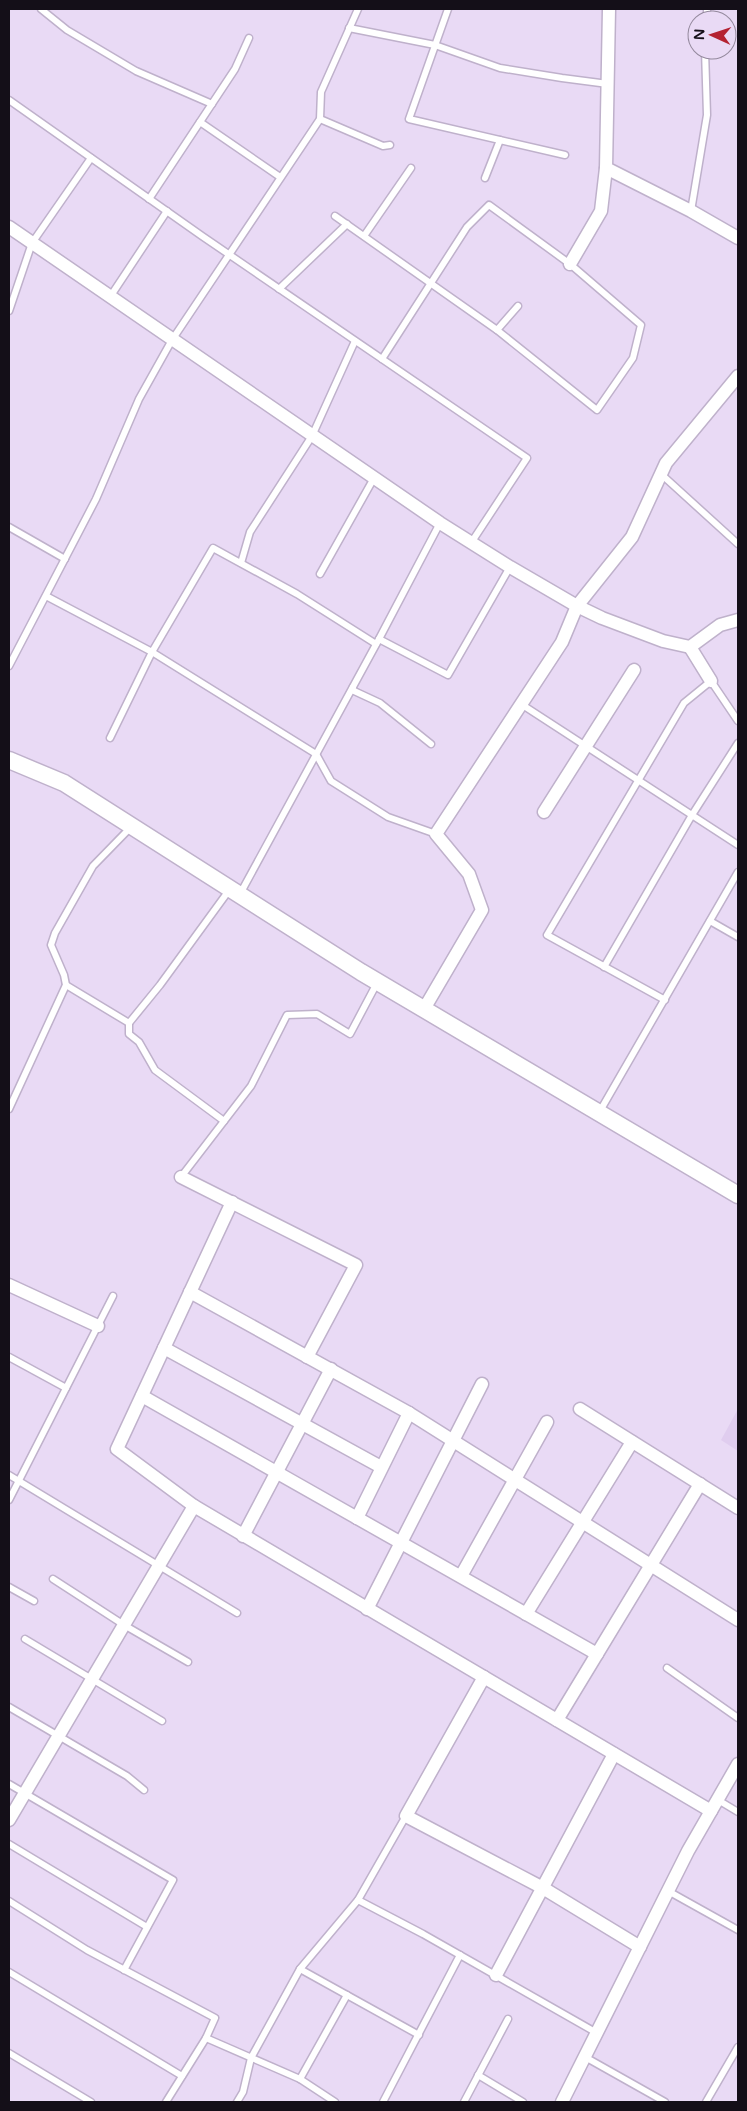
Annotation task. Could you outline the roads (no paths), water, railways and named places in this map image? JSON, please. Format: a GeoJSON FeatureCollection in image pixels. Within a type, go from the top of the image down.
{"type":"FeatureCollection","features":[{"type":"Feature","properties":{"kind":"street"},"geometry":{"type":"LineString","coordinates":[[570,264],[601,211],[606,168],[609,9]]}},
{"type":"Feature","properties":{"kind":"street"},"geometry":{"type":"LineString","coordinates":[[606,168],[738,238]]}},
{"type":"Feature","properties":{"kind":"street"},"geometry":{"type":"LineString","coordinates":[[9,226],[172,340],[471,543],[577,606],[602,618],[663,641],[690,647],[712,680]]}},
{"type":"Feature","properties":{"kind":"street"},"geometry":{"type":"LineString","coordinates":[[424,1009],[482,910],[469,874],[436,834],[562,642],[577,606],[632,537],[666,463],[737,380]]}},
{"type":"Feature","properties":{"kind":"street"},"geometry":{"type":"LineString","coordinates":[[690,647],[720,625],[738,620]]}},
{"type":"Feature","properties":{"kind":"street"},"geometry":{"type":"LineString","coordinates":[[544,812],[634,670]]}},
{"type":"Feature","properties":{"kind":"street"},"geometry":{"type":"LineString","coordinates":[[9,760],[64,784],[378,982],[738,1195]]}},
{"type":"Feature","properties":{"kind":"street"},"geometry":{"type":"LineString","coordinates":[[182,1177],[356,1265],[307,1357]]}},
{"type":"Feature","properties":{"kind":"street"},"geometry":{"type":"LineString","coordinates":[[232,1202],[117,1449],[194,1506],[243,1536],[614,1754],[714,1806]]}},
{"type":"Feature","properties":{"kind":"street"},"geometry":{"type":"LineString","coordinates":[[9,1285],[98,1326]]}},
{"type":"Feature","properties":{"kind":"street"},"geometry":{"type":"LineString","coordinates":[[190,1292],[409,1414],[738,1620]]}},
{"type":"Feature","properties":{"kind":"street"},"geometry":{"type":"LineString","coordinates":[[164,1348],[382,1467]]}},
{"type":"Feature","properties":{"kind":"street"},"geometry":{"type":"LineString","coordinates":[[243,1536],[331,1369]]}},
{"type":"Feature","properties":{"kind":"street"},"geometry":{"type":"LineString","coordinates":[[367,1609],[482,1384]]}},
{"type":"Feature","properties":{"kind":"street"},"geometry":{"type":"LineString","coordinates":[[142,1396],[597,1654]]}},
{"type":"Feature","properties":{"kind":"street"},"geometry":{"type":"LineString","coordinates":[[580,1409],[738,1508]]}},
{"type":"Feature","properties":{"kind":"street"},"geometry":{"type":"LineString","coordinates":[[356,1518],[409,1414]]}},
{"type":"Feature","properties":{"kind":"street"},"geometry":{"type":"LineString","coordinates":[[461,1576],[547,1422]]}},
{"type":"Feature","properties":{"kind":"street"},"geometry":{"type":"LineString","coordinates":[[526,1614],[632,1442]]}},
{"type":"Feature","properties":{"kind":"street"},"geometry":{"type":"LineString","coordinates":[[557,1720],[700,1484]]}},
{"type":"Feature","properties":{"kind":"street"},"geometry":{"type":"LineString","coordinates":[[9,1820],[194,1506]]}},
{"type":"Feature","properties":{"kind":"street"},"geometry":{"type":"LineString","coordinates":[[484,1677],[406,1816],[543,1888],[640,1947]]}},
{"type":"Feature","properties":{"kind":"street"},"geometry":{"type":"LineString","coordinates":[[496,1975],[614,1754]]}},
{"type":"Feature","properties":{"kind":"street"},"geometry":{"type":"LineString","coordinates":[[562,2102],[668,1891],[738,1764]]}},
{"type":"Feature","properties":{"kind":"lane"},"geometry":{"type":"LineString","coordinates":[[41,9],[67,30],[136,71],[212,104]]}},
{"type":"Feature","properties":{"kind":"lane"},"geometry":{"type":"LineString","coordinates":[[9,666],[96,499],[139,399],[172,340],[320,119],[322,92],[358,9]]}},
{"type":"Feature","properties":{"kind":"lane"},"geometry":{"type":"LineString","coordinates":[[448,9],[409,119],[565,156]]}},
{"type":"Feature","properties":{"kind":"lane"},"geometry":{"type":"LineString","coordinates":[[349,28],[435,45],[500,68],[608,84]]}},
{"type":"Feature","properties":{"kind":"lane"},"geometry":{"type":"LineString","coordinates":[[149,199],[235,69],[249,38]]}},
{"type":"Feature","properties":{"kind":"lane"},"geometry":{"type":"LineString","coordinates":[[691,212],[707,115],[704,60]]}},
{"type":"Feature","properties":{"kind":"lane"},"geometry":{"type":"LineString","coordinates":[[10,103],[527,458],[471,543]]}},
{"type":"Feature","properties":{"kind":"lane"},"geometry":{"type":"LineString","coordinates":[[320,119],[383,146],[390,145]]}},
{"type":"Feature","properties":{"kind":"lane"},"geometry":{"type":"LineString","coordinates":[[200,122],[280,177]]}},
{"type":"Feature","properties":{"kind":"lane"},"geometry":{"type":"LineString","coordinates":[[485,178],[500,140]]}},
{"type":"Feature","properties":{"kind":"lane"},"geometry":{"type":"LineString","coordinates":[[9,311],[32,243],[91,158]]}},
{"type":"Feature","properties":{"kind":"lane"},"geometry":{"type":"LineString","coordinates":[[364,236],[411,168]]}},
{"type":"Feature","properties":{"kind":"lane"},"geometry":{"type":"LineString","coordinates":[[335,216],[347,224],[431,284],[497,330],[597,410],[632,358],[641,326],[570,264],[489,205],[468,228],[431,284],[382,359]]}},
{"type":"Feature","properties":{"kind":"lane"},"geometry":{"type":"LineString","coordinates":[[110,297],[167,212]]}},
{"type":"Feature","properties":{"kind":"lane"},"geometry":{"type":"LineString","coordinates":[[280,289],[347,224]]}},
{"type":"Feature","properties":{"kind":"lane"},"geometry":{"type":"LineString","coordinates":[[497,330],[518,306]]}},
{"type":"Feature","properties":{"kind":"lane"},"geometry":{"type":"LineString","coordinates":[[241,563],[250,532],[312,436],[355,341]]}},
{"type":"Feature","properties":{"kind":"lane"},"geometry":{"type":"LineString","coordinates":[[661,474],[738,544]]}},
{"type":"Feature","properties":{"kind":"lane"},"geometry":{"type":"LineString","coordinates":[[320,574],[374,478]]}},
{"type":"Feature","properties":{"kind":"lane"},"geometry":{"type":"LineString","coordinates":[[430,744],[380,703],[352,690],[440,523]]}},
{"type":"Feature","properties":{"kind":"lane"},"geometry":{"type":"LineString","coordinates":[[9,527],[65,559]]}},
{"type":"Feature","properties":{"kind":"lane"},"geometry":{"type":"LineString","coordinates":[[110,738],[152,652],[213,548],[297,594],[377,642],[448,675],[510,567]]}},
{"type":"Feature","properties":{"kind":"lane"},"geometry":{"type":"LineString","coordinates":[[46,596],[152,652],[316,754],[331,781],[388,817],[436,834]]}},
{"type":"Feature","properties":{"kind":"lane"},"geometry":{"type":"LineString","coordinates":[[664,1000],[547,935],[684,703],[712,680],[738,721]]}},
{"type":"Feature","properties":{"kind":"lane"},"geometry":{"type":"LineString","coordinates":[[224,1121],[155,1070],[139,1042],[129,1034],[129,1023],[235,892],[355,684]]}},
{"type":"Feature","properties":{"kind":"lane"},"geometry":{"type":"LineString","coordinates":[[521,704],[738,845]]}},
{"type":"Feature","properties":{"kind":"lane"},"geometry":{"type":"LineString","coordinates":[[604,967],[692,815],[738,743]]}},
{"type":"Feature","properties":{"kind":"lane"},"geometry":{"type":"LineString","coordinates":[[9,1109],[66,985],[64,975],[51,945],[55,933],[93,866],[131,826]]}},
{"type":"Feature","properties":{"kind":"lane"},"geometry":{"type":"LineString","coordinates":[[599,1113],[738,872]]}},
{"type":"Feature","properties":{"kind":"lane"},"geometry":{"type":"LineString","coordinates":[[710,921],[738,937]]}},
{"type":"Feature","properties":{"kind":"lane"},"geometry":{"type":"LineString","coordinates":[[182,1177],[251,1086],[287,1015],[317,1014],[350,1034],[378,982]]}},
{"type":"Feature","properties":{"kind":"lane"},"geometry":{"type":"LineString","coordinates":[[66,985],[129,1023]]}},
{"type":"Feature","properties":{"kind":"lane"},"geometry":{"type":"LineString","coordinates":[[9,1500],[113,1296]]}},
{"type":"Feature","properties":{"kind":"lane"},"geometry":{"type":"LineString","coordinates":[[9,1357],[66,1388]]}},
{"type":"Feature","properties":{"kind":"lane"},"geometry":{"type":"LineString","coordinates":[[9,1475],[158,1567],[237,1613]]}},
{"type":"Feature","properties":{"kind":"lane"},"geometry":{"type":"LineString","coordinates":[[53,1579],[188,1662]]}},
{"type":"Feature","properties":{"kind":"lane"},"geometry":{"type":"LineString","coordinates":[[9,1587],[34,1600]]}},
{"type":"Feature","properties":{"kind":"lane"},"geometry":{"type":"LineString","coordinates":[[25,1639],[162,1721]]}},
{"type":"Feature","properties":{"kind":"lane"},"geometry":{"type":"LineString","coordinates":[[667,1668],[738,1718]]}},
{"type":"Feature","properties":{"kind":"lane"},"geometry":{"type":"LineString","coordinates":[[9,1706],[127,1776],[144,1790]]}},
{"type":"Feature","properties":{"kind":"lane"},"geometry":{"type":"LineString","coordinates":[[9,1784],[173,1880],[124,1970]]}},
{"type":"Feature","properties":{"kind":"lane"},"geometry":{"type":"LineString","coordinates":[[714,1806],[738,1812]]}},
{"type":"Feature","properties":{"kind":"lane"},"geometry":{"type":"LineString","coordinates":[[236,2102],[243,2092],[251,2058],[300,1970],[358,1900],[406,1816]]}},
{"type":"Feature","properties":{"kind":"lane"},"geometry":{"type":"LineString","coordinates":[[9,1844],[147,1927]]}},
{"type":"Feature","properties":{"kind":"lane"},"geometry":{"type":"LineString","coordinates":[[668,1891],[738,1930]]}},
{"type":"Feature","properties":{"kind":"lane"},"geometry":{"type":"LineString","coordinates":[[358,1900],[597,2032]]}},
{"type":"Feature","properties":{"kind":"lane"},"geometry":{"type":"LineString","coordinates":[[9,1901],[87,1950],[215,2018],[206,2038],[166,2102]]}},
{"type":"Feature","properties":{"kind":"lane"},"geometry":{"type":"LineString","coordinates":[[383,2102],[460,1955]]}},
{"type":"Feature","properties":{"kind":"lane"},"geometry":{"type":"LineString","coordinates":[[300,1970],[419,2034]]}},
{"type":"Feature","properties":{"kind":"lane"},"geometry":{"type":"LineString","coordinates":[[9,1972],[182,2076]]}},
{"type":"Feature","properties":{"kind":"lane"},"geometry":{"type":"LineString","coordinates":[[300,2080],[347,1995]]}},
{"type":"Feature","properties":{"kind":"lane"},"geometry":{"type":"LineString","coordinates":[[464,2102],[508,2019]]}},
{"type":"Feature","properties":{"kind":"lane"},"geometry":{"type":"LineString","coordinates":[[206,2038],[300,2080],[335,2102]]}},
{"type":"Feature","properties":{"kind":"lane"},"geometry":{"type":"LineString","coordinates":[[706,2102],[738,2047]]}},
{"type":"Feature","properties":{"kind":"lane"},"geometry":{"type":"LineString","coordinates":[[9,2053],[91,2102]]}},
{"type":"Feature","properties":{"kind":"lane"},"geometry":{"type":"LineString","coordinates":[[585,2057],[666,2102]]}},
{"type":"Feature","properties":{"kind":"lane"},"geometry":{"type":"LineString","coordinates":[[478,2075],[523,2102]]}}]}
